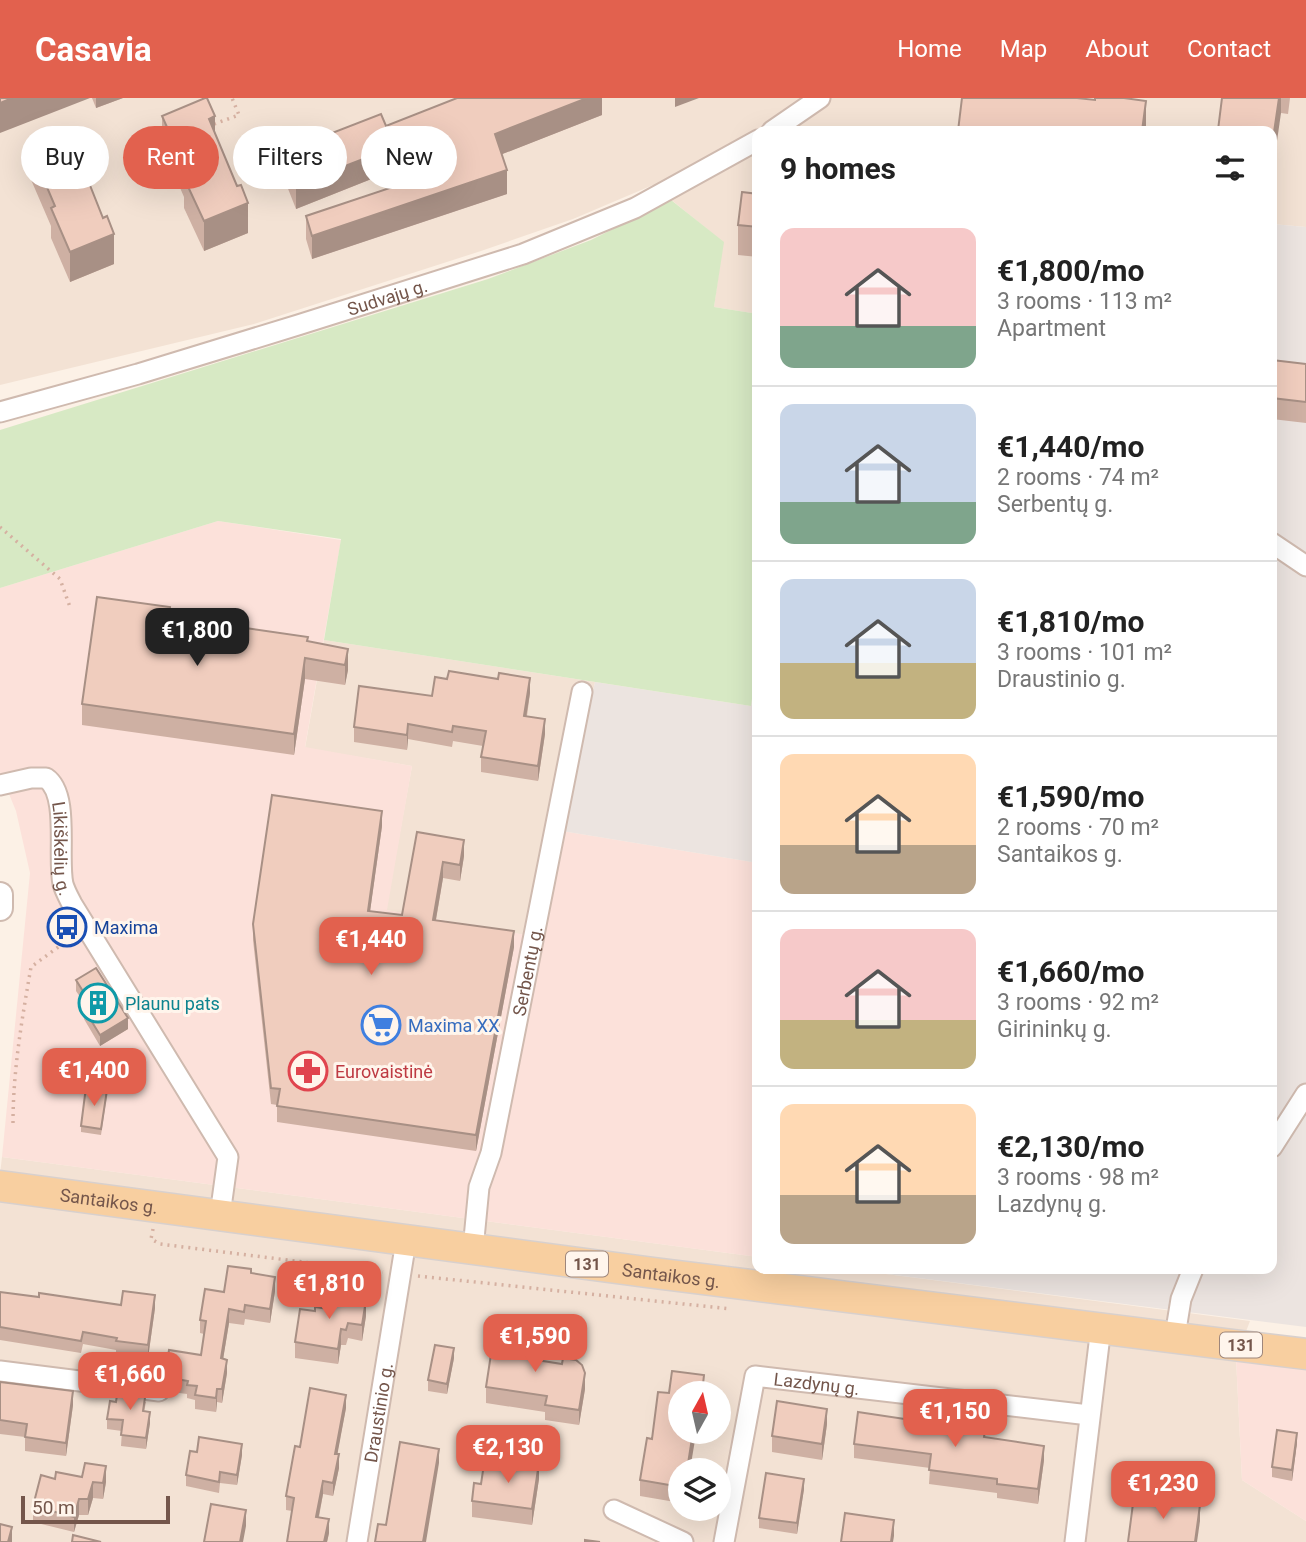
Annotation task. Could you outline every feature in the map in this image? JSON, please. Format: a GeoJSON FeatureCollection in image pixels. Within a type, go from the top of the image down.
{"type":"FeatureCollection","features":[{"type":"Feature","properties":{"kind":"main road","name":"Santaikos g."},"geometry":{"type":"LineString","coordinates":[[0,1186],[654,1273],[1306,1354]]}},
{"type":"Feature","properties":{"kind":"street"},"geometry":{"type":"LineString","coordinates":[[779,126],[820,98]]}},
{"type":"Feature","properties":{"kind":"street","name":"Sudvajų g."},"geometry":{"type":"LineString","coordinates":[[0,412],[138,374],[523,254],[635,208],[752,143]]}},
{"type":"Feature","properties":{"kind":"street"},"geometry":{"type":"LineString","coordinates":[[1277,546],[1306,566]]}},
{"type":"Feature","properties":{"kind":"street","name":"Serbentų g."},"geometry":{"type":"LineString","coordinates":[[474,1249],[479,1187],[491,1153],[582,692]]}},
{"type":"Feature","properties":{"kind":"street","name":"Likiškėlių g."},"geometry":{"type":"LineString","coordinates":[[0,785],[31,778],[46,778],[56,788],[63,885],[68,897],[228,1157],[220,1215]]}},
{"type":"Feature","properties":{"kind":"street"},"geometry":{"type":"LineString","coordinates":[[0,895],[0,908]]}},
{"type":"Feature","properties":{"kind":"street"},"geometry":{"type":"LineString","coordinates":[[1277,1139],[1306,1094]]}},
{"type":"Feature","properties":{"kind":"street","name":"Draustinio g."},"geometry":{"type":"LineString","coordinates":[[357,1542],[406,1241]]}},
{"type":"Feature","properties":{"kind":"street"},"geometry":{"type":"LineString","coordinates":[[1175,1336],[1181,1299],[1192,1274]]}},
{"type":"Feature","properties":{"kind":"street"},"geometry":{"type":"LineString","coordinates":[[1075,1542],[1101,1327]]}},
{"type":"Feature","properties":{"kind":"street"},"geometry":{"type":"LineString","coordinates":[[0,1371],[159,1391]]}},
{"type":"Feature","properties":{"kind":"street","name":"Lazdynų g."},"geometry":{"type":"LineString","coordinates":[[724,1542],[755,1376],[1089,1415]]}},
{"type":"Feature","properties":{"kind":"street"},"geometry":{"type":"LineString","coordinates":[[614,1510],[683,1542]]}},
{"type":"Feature","properties":{"kind":"path"},"geometry":{"type":"LineString","coordinates":[[214,124],[239,115],[232,98]]}},
{"type":"Feature","properties":{"kind":"path"},"geometry":{"type":"LineString","coordinates":[[0,527],[60,579],[70,607]]}},
{"type":"Feature","properties":{"kind":"path"},"geometry":{"type":"LineString","coordinates":[[13,1123],[13,1089],[31,967],[76,935]]}},
{"type":"Feature","properties":{"kind":"path"},"geometry":{"type":"LineString","coordinates":[[160,1244],[401,1275],[743,1311]]}},
{"type":"Feature","properties":{"kind":"shaded area"},"geometry":{"type":"Polygon","coordinates":[[[0,98],[1306,98],[1306,227],[1277,224],[1277,126],[752,126],[752,313],[714,307],[723,242],[653,185],[573,219],[254,324],[0,385],[0,98]]]}},
{"type":"Feature","properties":{"kind":"shaded area"},"geometry":{"type":"Polygon","coordinates":[[[1277,224],[1306,227],[1306,1327],[887,1274],[1277,1274],[1277,224]]]}},
{"type":"Feature","properties":{"kind":"shaded area"},"geometry":{"type":"Polygon","coordinates":[[[218,521],[341,540],[305,747],[412,766],[387,910],[542,938],[562,831],[752,862],[752,1256],[2,1157],[30,873],[16,811],[0,772],[0,588],[218,521]]]}},
{"type":"Feature","properties":{"kind":"shaded area"},"geometry":{"type":"Polygon","coordinates":[[[324,640],[595,682],[562,831],[542,938],[386,910],[412,766],[305,748],[324,640]]]}},
{"type":"Feature","properties":{"kind":"shaded area"},"geometry":{"type":"Polygon","coordinates":[[[595,682],[751,706],[752,699],[752,862],[562,831],[595,682]]]}},
{"type":"Feature","properties":{"kind":"shaded area"},"geometry":{"type":"Polygon","coordinates":[[[2,1157],[752,1256],[752,1274],[886,1274],[1250,1321],[1236,1358],[1242,1480],[1306,1521],[1306,1542],[0,1542],[2,1157]]]}},
{"type":"Feature","properties":{"kind":"shaded area"},"geometry":{"type":"Polygon","coordinates":[[[1236,1358],[1306,1367],[1306,1521],[1242,1480],[1236,1358]]]}},
{"type":"Feature","properties":{"kind":"green space"},"geometry":{"type":"Polygon","coordinates":[[[671,200],[724,242],[714,307],[752,313],[751,706],[324,640],[341,539],[218,521],[0,588],[0,430],[488,279],[591,240],[671,200]]]}},
{"type":"Feature","properties":{"kind":"building"},"geometry":{"type":"Polygon","coordinates":[[[207,98],[215,116],[209,119],[212,126],[166,126],[162,116],[207,98]]]}},
{"type":"Feature","properties":{"kind":"building"},"geometry":{"type":"Polygon","coordinates":[[[457,98],[587,98],[495,134],[507,170],[457,187],[457,126],[386,126],[457,98]]]}},
{"type":"Feature","properties":{"kind":"building"},"geometry":{"type":"Polygon","coordinates":[[[962,98],[1124,98],[1146,101],[1143,126],[959,126],[962,98]]]}},
{"type":"Feature","properties":{"kind":"building"},"geometry":{"type":"Polygon","coordinates":[[[1222,98],[1279,98],[1275,126],[1218,126],[1222,98]]]}},
{"type":"Feature","properties":{"kind":"building"},"geometry":{"type":"Polygon","coordinates":[[[381,114],[386,126],[361,126],[361,160],[347,165],[347,127],[381,114]]]}},
{"type":"Feature","properties":{"kind":"building"},"geometry":{"type":"Polygon","coordinates":[[[219,143],[233,176],[233,189],[243,189],[248,203],[204,221],[189,189],[219,189],[219,143]]]}},
{"type":"Feature","properties":{"kind":"building"},"geometry":{"type":"Polygon","coordinates":[[[48,189],[91,189],[103,218],[107,216],[114,234],[70,252],[51,208],[55,206],[48,189]]]}},
{"type":"Feature","properties":{"kind":"building"},"geometry":{"type":"Polygon","coordinates":[[[387,189],[451,189],[312,236],[306,216],[387,189]]]}},
{"type":"Feature","properties":{"kind":"building"},"geometry":{"type":"Polygon","coordinates":[[[742,192],[752,193],[752,226],[738,225],[742,192]]]}},
{"type":"Feature","properties":{"kind":"building"},"geometry":{"type":"Polygon","coordinates":[[[1277,361],[1306,364],[1306,402],[1277,399],[1277,361]]]}},
{"type":"Feature","properties":{"kind":"building"},"geometry":{"type":"Polygon","coordinates":[[[97,597],[170,607],[169,617],[308,637],[307,641],[348,649],[345,665],[305,658],[294,734],[82,704],[97,597]]]}},
{"type":"Feature","properties":{"kind":"building"},"geometry":{"type":"Polygon","coordinates":[[[449,671],[498,679],[499,673],[530,678],[524,716],[545,719],[538,766],[481,757],[486,731],[453,726],[452,732],[408,724],[407,735],[354,727],[359,686],[432,696],[435,677],[447,679],[449,671]]]}},
{"type":"Feature","properties":{"kind":"building","name":"Maxima XX"},"geometry":{"type":"Polygon","coordinates":[[[272,795],[382,811],[368,911],[402,915],[417,832],[464,840],[460,865],[443,862],[433,920],[514,931],[476,1135],[277,1106],[280,1089],[271,1088],[253,924],[272,795]]]}},
{"type":"Feature","properties":{"kind":"building","name":"Plaunu pats"},"geometry":{"type":"Polygon","coordinates":[[[96,968],[128,1018],[100,1035],[84,1009],[91,1004],[76,980],[96,968]]]}},
{"type":"Feature","properties":{"kind":"building"},"geometry":{"type":"Polygon","coordinates":[[[86,1087],[107,1090],[101,1129],[81,1126],[86,1087]]]}},
{"type":"Feature","properties":{"kind":"building"},"geometry":{"type":"Polygon","coordinates":[[[228,1266],[251,1269],[251,1273],[275,1277],[270,1309],[245,1305],[244,1312],[229,1309],[221,1358],[227,1360],[222,1389],[217,1389],[216,1398],[195,1395],[197,1386],[187,1385],[188,1381],[171,1378],[166,1368],[169,1350],[201,1355],[206,1321],[200,1320],[205,1289],[224,1292],[228,1266]]]}},
{"type":"Feature","properties":{"kind":"building"},"geometry":{"type":"Polygon","coordinates":[[[123,1291],[155,1295],[148,1345],[116,1341],[117,1338],[83,1332],[81,1341],[0,1327],[0,1292],[39,1297],[39,1293],[121,1305],[123,1291]]]}},
{"type":"Feature","properties":{"kind":"building"},"geometry":{"type":"Polygon","coordinates":[[[331,1294],[366,1300],[362,1325],[348,1323],[346,1330],[341,1329],[338,1349],[295,1342],[300,1309],[329,1309],[331,1294]]]}},
{"type":"Feature","properties":{"kind":"building"},"geometry":{"type":"Polygon","coordinates":[[[500,1336],[533,1341],[530,1359],[562,1364],[563,1358],[576,1360],[582,1365],[585,1373],[579,1410],[545,1405],[547,1396],[486,1387],[493,1341],[499,1343],[500,1336]]]}},
{"type":"Feature","properties":{"kind":"building"},"geometry":{"type":"Polygon","coordinates":[[[435,1345],[454,1348],[447,1384],[428,1380],[435,1345]]]}},
{"type":"Feature","properties":{"kind":"building"},"geometry":{"type":"Polygon","coordinates":[[[672,1371],[704,1375],[703,1381],[671,1381],[672,1371]]]}},
{"type":"Feature","properties":{"kind":"building"},"geometry":{"type":"Polygon","coordinates":[[[0,1382],[73,1391],[66,1443],[25,1437],[27,1424],[0,1420],[0,1382]]]}},
{"type":"Feature","properties":{"kind":"building"},"geometry":{"type":"Polygon","coordinates":[[[118,1388],[146,1391],[143,1411],[150,1412],[146,1438],[121,1435],[123,1420],[107,1419],[110,1401],[116,1402],[118,1388]]]}},
{"type":"Feature","properties":{"kind":"building"},"geometry":{"type":"Polygon","coordinates":[[[310,1388],[346,1395],[335,1454],[339,1454],[333,1483],[323,1481],[316,1517],[329,1519],[324,1542],[287,1542],[294,1498],[286,1496],[295,1446],[300,1447],[310,1388]]]}},
{"type":"Feature","properties":{"kind":"building"},"geometry":{"type":"Polygon","coordinates":[[[658,1392],[668,1393],[668,1444],[691,1444],[689,1458],[668,1458],[668,1485],[640,1480],[647,1438],[652,1439],[658,1392]]]}},
{"type":"Feature","properties":{"kind":"building"},"geometry":{"type":"Polygon","coordinates":[[[777,1401],[827,1409],[822,1444],[772,1436],[777,1401]]]}},
{"type":"Feature","properties":{"kind":"building"},"geometry":{"type":"Polygon","coordinates":[[[858,1412],[985,1431],[984,1437],[1044,1446],[1038,1489],[997,1484],[997,1479],[929,1470],[931,1454],[854,1444],[858,1412]]]}},
{"type":"Feature","properties":{"kind":"building"},"geometry":{"type":"Polygon","coordinates":[[[1277,1430],[1297,1433],[1292,1470],[1272,1467],[1277,1430]]]}},
{"type":"Feature","properties":{"kind":"building"},"geometry":{"type":"Polygon","coordinates":[[[199,1437],[242,1444],[237,1475],[220,1472],[219,1482],[186,1475],[190,1451],[197,1452],[199,1437]]]}},
{"type":"Feature","properties":{"kind":"building"},"geometry":{"type":"Polygon","coordinates":[[[400,1442],[439,1449],[423,1542],[375,1542],[378,1524],[386,1525],[400,1442]]]}},
{"type":"Feature","properties":{"kind":"building"},"geometry":{"type":"Polygon","coordinates":[[[513,1460],[539,1463],[532,1509],[472,1501],[474,1483],[481,1484],[484,1464],[512,1468],[513,1460]]]}},
{"type":"Feature","properties":{"kind":"building"},"geometry":{"type":"Polygon","coordinates":[[[85,1463],[106,1466],[103,1483],[93,1482],[88,1499],[79,1499],[74,1517],[33,1506],[41,1475],[55,1479],[56,1472],[82,1477],[85,1463]]]}},
{"type":"Feature","properties":{"kind":"building"},"geometry":{"type":"Polygon","coordinates":[[[766,1473],[804,1479],[797,1523],[759,1518],[766,1473]]]}},
{"type":"Feature","properties":{"kind":"building"},"geometry":{"type":"Polygon","coordinates":[[[1134,1496],[1200,1505],[1195,1542],[1128,1542],[1134,1496]]]}},
{"type":"Feature","properties":{"kind":"building"},"geometry":{"type":"Polygon","coordinates":[[[211,1504],[246,1510],[240,1542],[204,1542],[211,1504]]]}},
{"type":"Feature","properties":{"kind":"building"},"geometry":{"type":"Polygon","coordinates":[[[845,1513],[894,1520],[891,1542],[841,1542],[845,1513]]]}},
{"type":"Feature","properties":{"kind":"building"},"geometry":{"type":"Polygon","coordinates":[[[0,1524],[12,1527],[8,1542],[0,1542],[0,1524]]]}},
{"type":"Feature","properties":{"kind":"building"},"geometry":{"type":"Polygon","coordinates":[[[73,1535],[101,1542],[72,1542],[73,1535]]]}},
{"type":"Feature","properties":{"kind":"place","name":"Maxima"},"geometry":{"type":"Point","coordinates":[67,927]}},
{"type":"Feature","properties":{"kind":"place","name":"Plaunu pats"},"geometry":{"type":"Point","coordinates":[98,1003]}},
{"type":"Feature","properties":{"kind":"place","name":"Maxima XX"},"geometry":{"type":"Point","coordinates":[381,1025]}},
{"type":"Feature","properties":{"kind":"place","name":"Eurovaistinė"},"geometry":{"type":"Point","coordinates":[308,1071]}}]}
